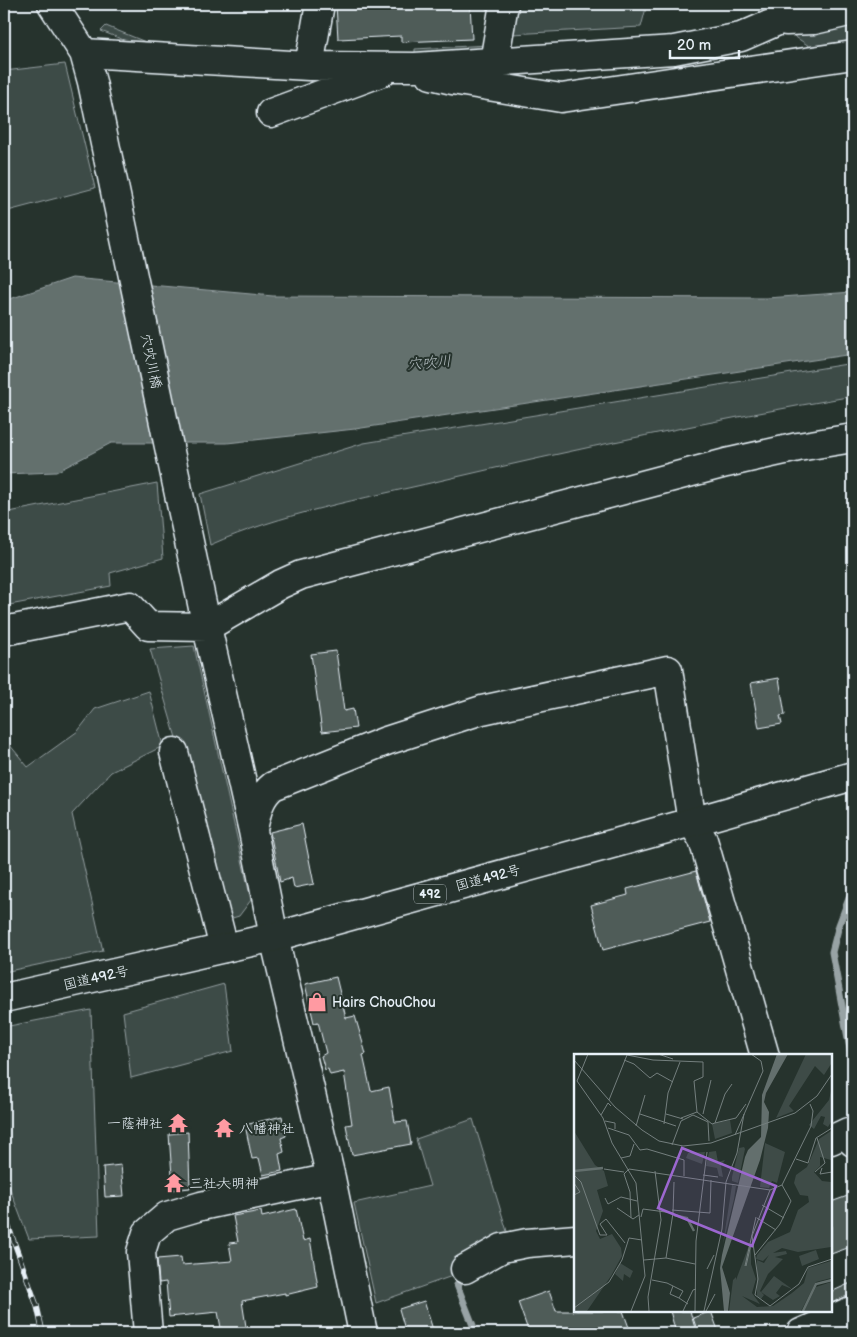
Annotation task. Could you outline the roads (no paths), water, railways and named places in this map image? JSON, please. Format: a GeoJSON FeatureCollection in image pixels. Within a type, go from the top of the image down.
{"type":"FeatureCollection","features":[{"type":"Feature","properties":{"kind":"main road","name":"穴吹川橋"},"geometry":{"type":"LineString","coordinates":[[52,4],[84,53],[102,125],[207,627],[253,831],[274,936],[331,1178],[363,1333]]}},
{"type":"Feature","properties":{"kind":"main road"},"geometry":{"type":"LineString","coordinates":[[309,66],[320,4]]}},
{"type":"Feature","properties":{"kind":"main road"},"geometry":{"type":"LineString","coordinates":[[494,62],[504,4]]}},
{"type":"Feature","properties":{"kind":"main road"},"geometry":{"type":"LineString","coordinates":[[84,53],[309,66],[415,67],[674,50],[741,37],[810,4]]}},
{"type":"Feature","properties":{"kind":"main road"},"geometry":{"type":"LineString","coordinates":[[776,21],[814,20],[853,11]]}},
{"type":"Feature","properties":{"kind":"main road"},"geometry":{"type":"LineString","coordinates":[[271,113],[397,67],[452,80],[561,98],[853,55]]}},
{"type":"Feature","properties":{"kind":"main road"},"geometry":{"type":"LineString","coordinates":[[4,631],[130,606],[148,626],[207,627],[281,584],[301,575],[726,464],[798,447],[853,438]]}},
{"type":"Feature","properties":{"kind":"main road"},"geometry":{"type":"LineString","coordinates":[[253,831],[260,803],[267,791],[273,786],[386,741],[482,710],[668,670],[692,822],[703,840],[764,1054]]}},
{"type":"Feature","properties":{"kind":"main road"},"geometry":{"type":"LineString","coordinates":[[174,752],[224,948]]}},
{"type":"Feature","properties":{"kind":"main road","name":"国道492号"},"geometry":{"type":"LineString","coordinates":[[4,998],[274,936],[853,776]]}},
{"type":"Feature","properties":{"kind":"main road"},"geometry":{"type":"LineString","coordinates":[[148,1333],[141,1252],[147,1232],[167,1216],[201,1206],[331,1178]]}},
{"type":"Feature","properties":{"kind":"main road"},"geometry":{"type":"LineString","coordinates":[[465,1269],[502,1248],[527,1243],[574,1239]]}},
{"type":"Feature","properties":{"kind":"main road"},"geometry":{"type":"LineString","coordinates":[[801,1333],[853,1310]]}},
{"type":"Feature","properties":{"kind":"water","name":"穴吹川"},"geometry":{"type":"Polygon","coordinates":[[[72,278],[273,296],[767,298],[853,292],[853,354],[355,429],[227,443],[111,443],[56,472],[4,474],[4,301],[72,278]]]}},
{"type":"Feature","properties":{"kind":"waterway"},"geometry":{"type":"LineString","coordinates":[[853,888],[839,925],[832,952],[853,1065]]}},
{"type":"Feature","properties":{"kind":"waterway"},"geometry":{"type":"LineString","coordinates":[[468,1277],[457,1285],[476,1333]]}},
{"type":"Feature","properties":{"kind":"railway"},"geometry":{"type":"LineString","coordinates":[[4,1214],[37,1306],[43,1333]]}},
{"type":"Feature","properties":{"kind":"place","name":"Hairs ChouChou"},"geometry":{"type":"Point","coordinates":[317,1002]}},
{"type":"Feature","properties":{"kind":"place","name":"一蔭神社"},"geometry":{"type":"Point","coordinates":[178,1123]}},
{"type":"Feature","properties":{"kind":"place","name":"八幡神社"},"geometry":{"type":"Point","coordinates":[224,1128]}},
{"type":"Feature","properties":{"kind":"place","name":"三社大明神"},"geometry":{"type":"Point","coordinates":[174,1183]}}]}
